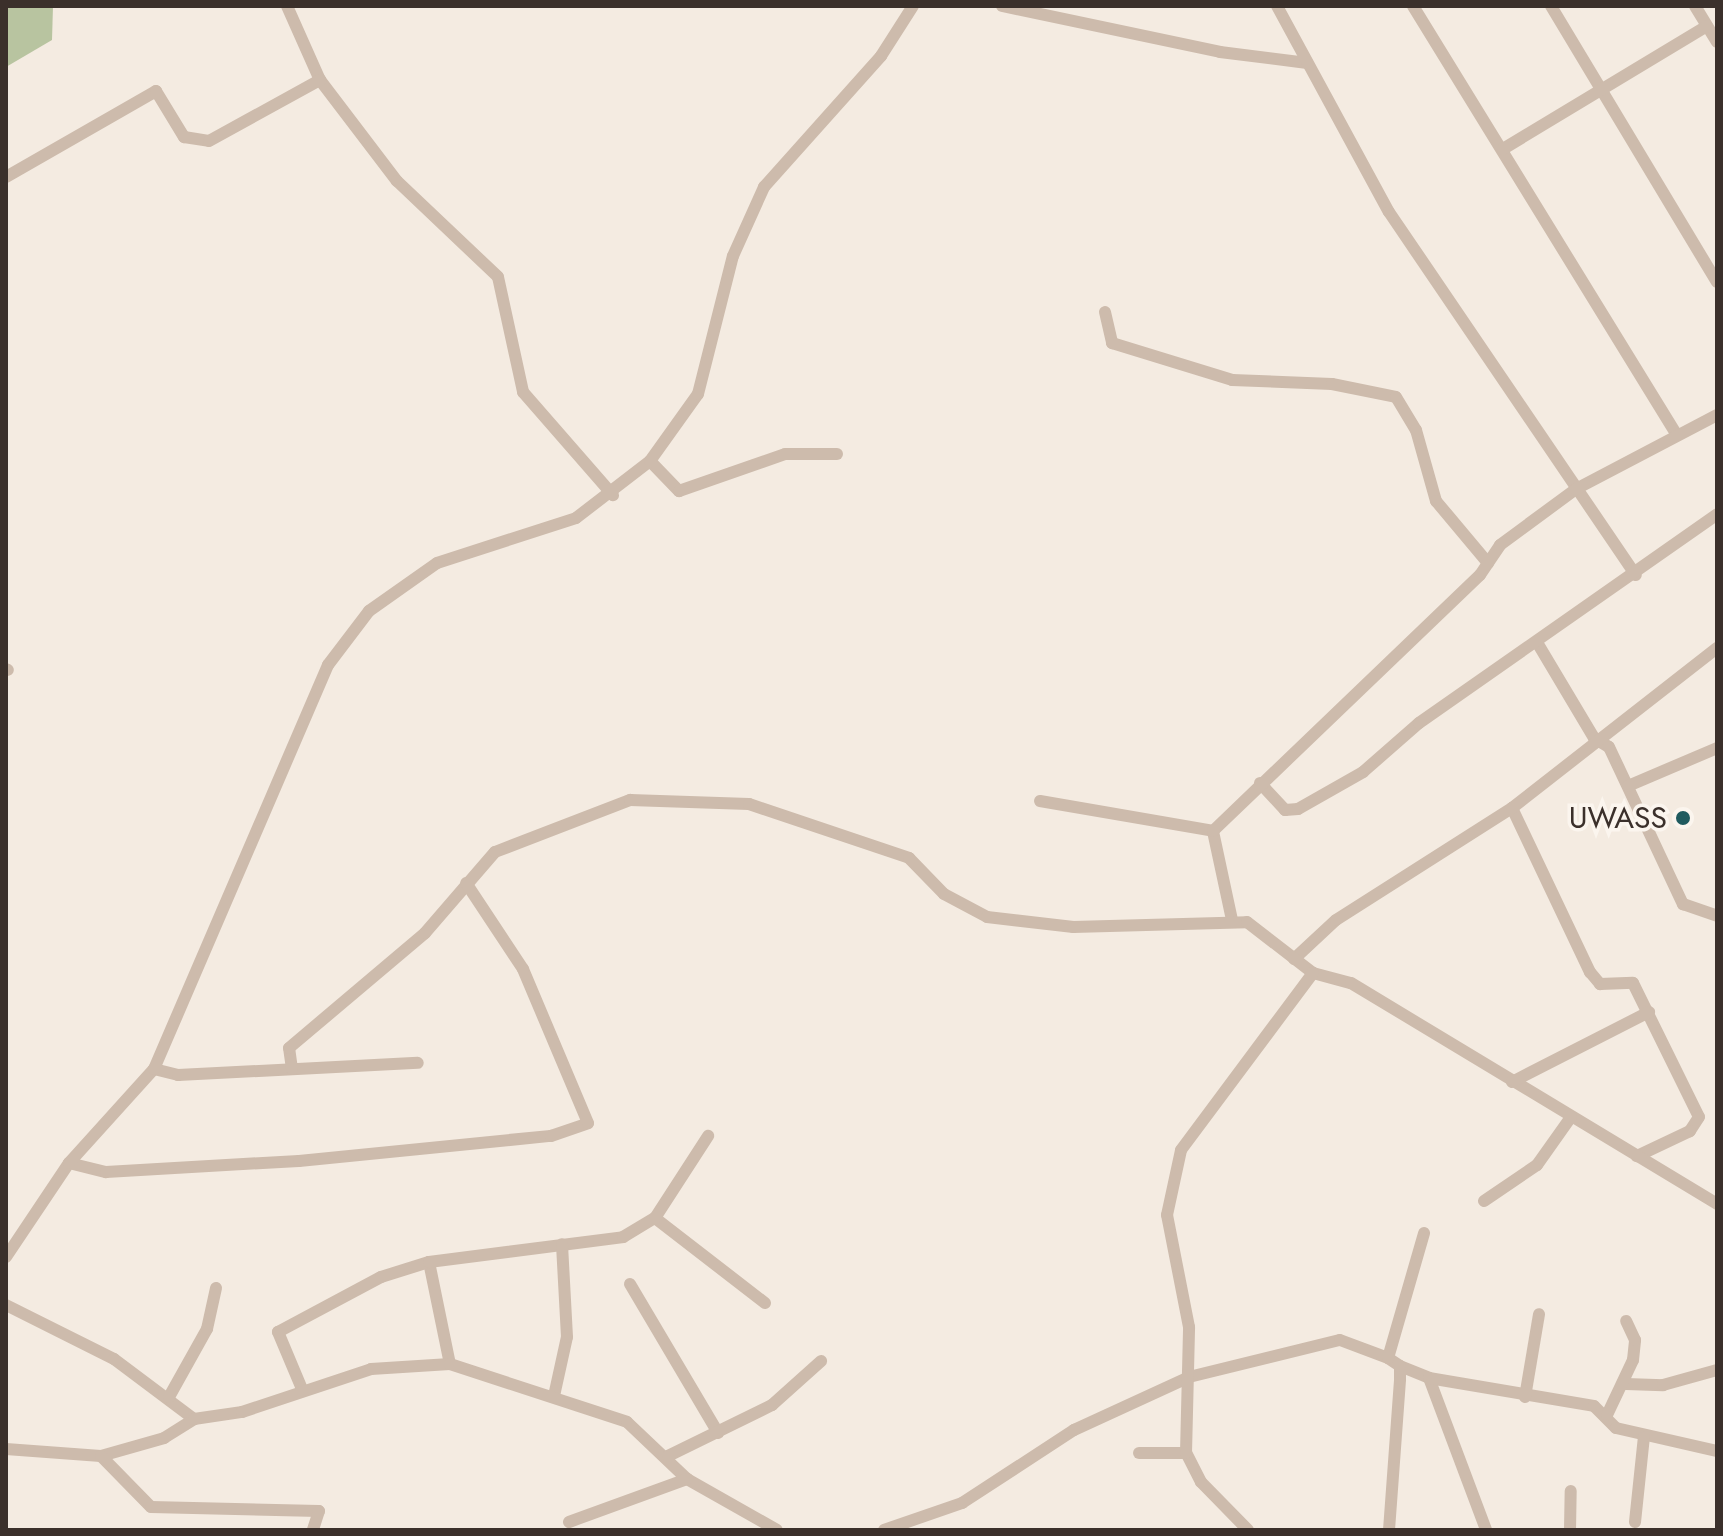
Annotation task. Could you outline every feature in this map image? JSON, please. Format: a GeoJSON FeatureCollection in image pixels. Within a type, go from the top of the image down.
{"type":"FeatureCollection","features":[{"type":"Feature","properties":{"kind":"street"},"geometry":{"type":"LineString","coordinates":[[287,6],[320,80],[397,181],[498,277],[523,392],[613,495]]}},
{"type":"Feature","properties":{"kind":"street"},"geometry":{"type":"LineString","coordinates":[[6,1257],[69,1163],[154,1069],[315,693],[369,611],[437,563],[504,546],[613,495],[650,461],[698,394],[733,256],[764,187],[881,56],[913,6]]}},
{"type":"Feature","properties":{"kind":"street"},"geometry":{"type":"LineString","coordinates":[[1002,6],[1220,52],[1307,63]]}},
{"type":"Feature","properties":{"kind":"street"},"geometry":{"type":"LineString","coordinates":[[1277,6],[1389,212],[1636,575]]}},
{"type":"Feature","properties":{"kind":"street"},"geometry":{"type":"LineString","coordinates":[[1413,6],[1675,432]]}},
{"type":"Feature","properties":{"kind":"street"},"geometry":{"type":"LineString","coordinates":[[1551,6],[1717,282]]}},
{"type":"Feature","properties":{"kind":"street"},"geometry":{"type":"LineString","coordinates":[[1695,6],[1717,42]]}},
{"type":"Feature","properties":{"kind":"street"},"geometry":{"type":"LineString","coordinates":[[1503,149],[1707,26]]}},
{"type":"Feature","properties":{"kind":"street"},"geometry":{"type":"LineString","coordinates":[[6,177],[156,91],[184,137],[209,141],[320,80]]}},
{"type":"Feature","properties":{"kind":"street"},"geometry":{"type":"LineString","coordinates":[[1105,312],[1112,343],[1232,380],[1332,384],[1396,397],[1416,430],[1436,501],[1488,563]]}},
{"type":"Feature","properties":{"kind":"street"},"geometry":{"type":"LineString","coordinates":[[1213,831],[1488,563],[1500,545],[1576,489],[1675,432],[1717,415]]}},
{"type":"Feature","properties":{"kind":"street"},"geometry":{"type":"LineString","coordinates":[[650,461],[679,491],[785,454],[837,454]]}},
{"type":"Feature","properties":{"kind":"street"},"geometry":{"type":"LineString","coordinates":[[1260,783],[1285,810],[1298,809],[1363,772],[1419,723],[1538,644],[1717,514]]}},
{"type":"Feature","properties":{"kind":"street"},"geometry":{"type":"LineString","coordinates":[[1538,644],[1594,738],[1609,747],[1683,904],[1717,916]]}},
{"type":"Feature","properties":{"kind":"street"},"geometry":{"type":"LineString","coordinates":[[1294,959],[1336,920],[1512,808],[1594,738],[1717,648]]}},
{"type":"Feature","properties":{"kind":"street"},"geometry":{"type":"LineString","coordinates":[[1628,786],[1717,748]]}},
{"type":"Feature","properties":{"kind":"street"},"geometry":{"type":"LineString","coordinates":[[292,1069],[289,1048],[425,933],[495,852],[586,812],[630,800],[749,804],[893,851],[944,894],[987,917],[1073,927],[1232,920],[1247,922],[1313,973],[1351,983],[1717,1204]]}},
{"type":"Feature","properties":{"kind":"street"},"geometry":{"type":"LineString","coordinates":[[1040,801],[1213,831]]}},
{"type":"Feature","properties":{"kind":"street"},"geometry":{"type":"LineString","coordinates":[[1512,808],[1597,982],[1628,979],[1649,1012],[1699,1122],[1637,1156]]}},
{"type":"Feature","properties":{"kind":"street"},"geometry":{"type":"LineString","coordinates":[[1213,831],[1232,920]]}},
{"type":"Feature","properties":{"kind":"street"},"geometry":{"type":"LineString","coordinates":[[69,1163],[106,1172],[299,1161],[551,1136],[588,1123],[523,969],[466,883]]}},
{"type":"Feature","properties":{"kind":"street"},"geometry":{"type":"LineString","coordinates":[[1248,1530],[1201,1482],[1186,1453],[1189,1327],[1167,1215],[1181,1150],[1313,973]]}},
{"type":"Feature","properties":{"kind":"street"},"geometry":{"type":"LineString","coordinates":[[1512,1082],[1649,1012]]}},
{"type":"Feature","properties":{"kind":"street"},"geometry":{"type":"LineString","coordinates":[[154,1069],[178,1075],[418,1063]]}},
{"type":"Feature","properties":{"kind":"street"},"geometry":{"type":"LineString","coordinates":[[1484,1201],[1537,1165],[1571,1117]]}},
{"type":"Feature","properties":{"kind":"street"},"geometry":{"type":"LineString","coordinates":[[302,1389],[278,1332],[381,1277],[429,1262],[623,1237],[655,1218],[708,1136]]}},
{"type":"Feature","properties":{"kind":"street"},"geometry":{"type":"LineString","coordinates":[[655,1218],[765,1303]]}},
{"type":"Feature","properties":{"kind":"street"},"geometry":{"type":"LineString","coordinates":[[1388,1358],[1424,1233]]}},
{"type":"Feature","properties":{"kind":"street"},"geometry":{"type":"LineString","coordinates":[[554,1396],[567,1337],[562,1244]]}},
{"type":"Feature","properties":{"kind":"street"},"geometry":{"type":"LineString","coordinates":[[429,1262],[450,1364]]}},
{"type":"Feature","properties":{"kind":"street"},"geometry":{"type":"LineString","coordinates":[[630,1284],[718,1433]]}},
{"type":"Feature","properties":{"kind":"street"},"geometry":{"type":"LineString","coordinates":[[169,1397],[207,1329],[216,1288]]}},
{"type":"Feature","properties":{"kind":"street"},"geometry":{"type":"LineString","coordinates":[[6,1305],[114,1359],[169,1397],[194,1419]]}},
{"type":"Feature","properties":{"kind":"street"},"geometry":{"type":"LineString","coordinates":[[1525,1397],[1539,1314]]}},
{"type":"Feature","properties":{"kind":"street"},"geometry":{"type":"LineString","coordinates":[[1607,1415],[1626,1384],[1635,1340],[1626,1321]]}},
{"type":"Feature","properties":{"kind":"street"},"geometry":{"type":"LineString","coordinates":[[884,1530],[962,1503],[1074,1430],[1189,1377],[1340,1340],[1429,1378],[1525,1397],[1594,1406],[1607,1415],[1616,1428],[1644,1437],[1717,1451]]}},
{"type":"Feature","properties":{"kind":"street"},"geometry":{"type":"LineString","coordinates":[[668,1456],[772,1405],[821,1361]]}},
{"type":"Feature","properties":{"kind":"street"},"geometry":{"type":"LineString","coordinates":[[6,1449],[101,1456],[164,1438],[194,1419],[242,1412],[302,1389],[371,1369],[450,1364],[627,1422],[668,1456],[687,1479],[777,1530]]}},
{"type":"Feature","properties":{"kind":"street"},"geometry":{"type":"LineString","coordinates":[[1389,1530],[1400,1366]]}},
{"type":"Feature","properties":{"kind":"street"},"geometry":{"type":"LineString","coordinates":[[1626,1384],[1663,1385],[1717,1370]]}},
{"type":"Feature","properties":{"kind":"street"},"geometry":{"type":"LineString","coordinates":[[1429,1378],[1486,1530]]}},
{"type":"Feature","properties":{"kind":"street"},"geometry":{"type":"LineString","coordinates":[[1635,1522],[1644,1437]]}},
{"type":"Feature","properties":{"kind":"street"},"geometry":{"type":"LineString","coordinates":[[1139,1453],[1186,1453]]}},
{"type":"Feature","properties":{"kind":"street"},"geometry":{"type":"LineString","coordinates":[[101,1456],[151,1507],[319,1511],[313,1530]]}},
{"type":"Feature","properties":{"kind":"street"},"geometry":{"type":"LineString","coordinates":[[569,1522],[687,1479]]}},
{"type":"Feature","properties":{"kind":"street"},"geometry":{"type":"LineString","coordinates":[[1570,1530],[1571,1491]]}},
{"type":"Feature","properties":{"kind":"green space"},"geometry":{"type":"Polygon","coordinates":[[[6,6],[53,6],[52,40],[6,67],[6,6]]]}},
{"type":"Feature","properties":{"kind":"place","name":"UWASS"},"geometry":{"type":"Point","coordinates":[1683,818]}}]}
